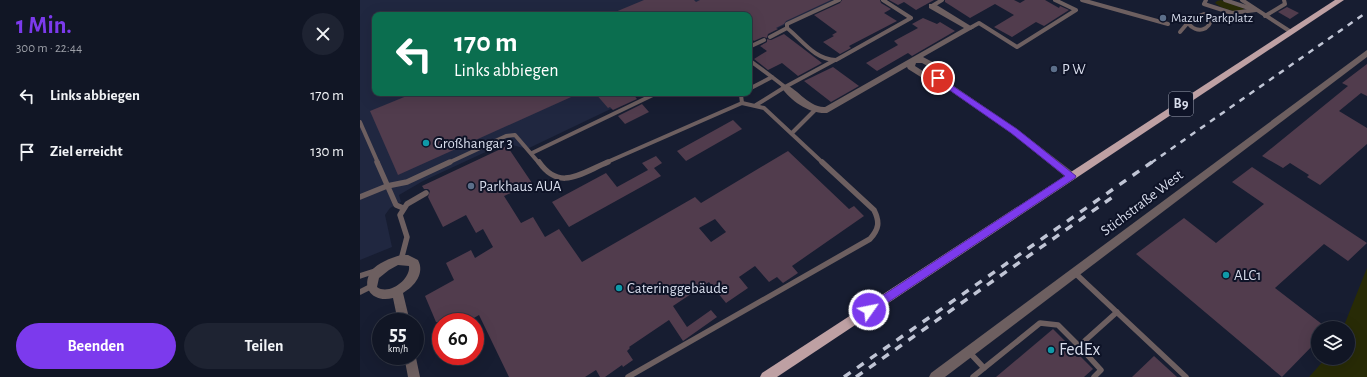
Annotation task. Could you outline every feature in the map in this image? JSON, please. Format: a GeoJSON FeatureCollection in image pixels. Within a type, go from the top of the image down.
{"type":"FeatureCollection","features":[{"type":"Feature","properties":{"kind":"main road","name":"B9"},"geometry":{"type":"LineString","coordinates":[[766,377],[1340,0]]}},
{"type":"Feature","properties":{"kind":"street"},"geometry":{"type":"LineString","coordinates":[[932,6],[970,28]]}},
{"type":"Feature","properties":{"kind":"street"},"geometry":{"type":"LineString","coordinates":[[784,87],[810,108],[820,111],[827,110],[970,28]]}},
{"type":"Feature","properties":{"kind":"street","name":"Stichstraße West"},"geometry":{"type":"LineString","coordinates":[[935,377],[1367,53]]}},
{"type":"Feature","properties":{"kind":"street"},"geometry":{"type":"LineString","coordinates":[[912,60],[911,67],[927,77],[938,78],[1014,131],[1072,176]]}},
{"type":"Feature","properties":{"kind":"street"},"geometry":{"type":"LineString","coordinates":[[912,60],[924,60],[939,69],[938,78]]}},
{"type":"Feature","properties":{"kind":"street"},"geometry":{"type":"LineString","coordinates":[[401,260],[408,260],[414,263],[416,269],[414,276],[398,291],[388,294],[380,294],[374,291],[372,286],[373,278],[380,270],[393,262],[401,260]]}},
{"type":"Feature","properties":{"kind":"street"},"geometry":{"type":"LineString","coordinates":[[398,291],[402,313]]}},
{"type":"Feature","properties":{"kind":"street"},"geometry":{"type":"LineString","coordinates":[[412,365],[414,377]]}},
{"type":"Feature","properties":{"kind":"lane"},"geometry":{"type":"LineString","coordinates":[[788,28],[787,24],[839,0]]}},
{"type":"Feature","properties":{"kind":"lane"},"geometry":{"type":"LineString","coordinates":[[756,104],[784,87],[911,18],[883,0]]}},
{"type":"Feature","properties":{"kind":"lane"},"geometry":{"type":"LineString","coordinates":[[932,6],[942,0]]}},
{"type":"Feature","properties":{"kind":"lane"},"geometry":{"type":"LineString","coordinates":[[970,28],[979,23],[1017,47],[1076,10],[1055,0]]}},
{"type":"Feature","properties":{"kind":"lane"},"geometry":{"type":"LineString","coordinates":[[1082,0],[1168,24]]}},
{"type":"Feature","properties":{"kind":"lane"},"geometry":{"type":"LineString","coordinates":[[1206,0],[1204,4],[1232,13],[1244,13],[1256,10]]}},
{"type":"Feature","properties":{"kind":"lane"},"geometry":{"type":"LineString","coordinates":[[1225,0],[1256,10]]}},
{"type":"Feature","properties":{"kind":"lane"},"geometry":{"type":"LineString","coordinates":[[1265,16],[1285,4],[1284,0]]}},
{"type":"Feature","properties":{"kind":"lane"},"geometry":{"type":"LineString","coordinates":[[1245,1],[1256,10],[1291,32]]}},
{"type":"Feature","properties":{"kind":"lane"},"geometry":{"type":"LineString","coordinates":[[1180,32],[1188,22],[1191,19],[1204,14],[1211,17],[1211,23],[1208,28],[1202,30],[1193,28],[1188,22]]}},
{"type":"Feature","properties":{"kind":"lane"},"geometry":{"type":"LineString","coordinates":[[770,37],[788,28]]}},
{"type":"Feature","properties":{"kind":"lane"},"geometry":{"type":"LineString","coordinates":[[788,28],[801,42],[825,59],[836,60]]}},
{"type":"Feature","properties":{"kind":"lane"},"geometry":{"type":"LineString","coordinates":[[752,46],[764,40]]}},
{"type":"Feature","properties":{"kind":"lane"},"geometry":{"type":"LineString","coordinates":[[752,62],[784,87]]}},
{"type":"Feature","properties":{"kind":"lane"},"geometry":{"type":"LineString","coordinates":[[752,87],[772,77]]}},
{"type":"Feature","properties":{"kind":"lane"},"geometry":{"type":"LineString","coordinates":[[532,153],[651,96]]}},
{"type":"Feature","properties":{"kind":"lane"},"geometry":{"type":"LineString","coordinates":[[741,96],[742,103]]}},
{"type":"Feature","properties":{"kind":"lane"},"geometry":{"type":"LineString","coordinates":[[360,198],[388,186],[407,182],[506,136],[515,135],[532,153],[547,174],[555,178],[568,178],[742,103],[756,104],[764,108],[874,210],[879,219],[879,227],[875,235],[628,377]]}},
{"type":"Feature","properties":{"kind":"lane"},"geometry":{"type":"LineString","coordinates":[[792,133],[815,110]]}},
{"type":"Feature","properties":{"kind":"lane"},"geometry":{"type":"LineString","coordinates":[[360,122],[396,205],[403,208]]}},
{"type":"Feature","properties":{"kind":"lane"},"geometry":{"type":"LineString","coordinates":[[401,260],[407,244],[408,235],[400,215],[403,208],[409,202],[426,193]]}},
{"type":"Feature","properties":{"kind":"lane"},"geometry":{"type":"LineString","coordinates":[[360,276],[380,270]]}},
{"type":"Feature","properties":{"kind":"lane"},"geometry":{"type":"LineString","coordinates":[[1075,273],[1186,377]]}},
{"type":"Feature","properties":{"kind":"lane"},"geometry":{"type":"LineString","coordinates":[[360,292],[372,286]]}},
{"type":"Feature","properties":{"kind":"lane"},"geometry":{"type":"LineString","coordinates":[[1079,346],[1117,312]]}},
{"type":"Feature","properties":{"kind":"lane"},"geometry":{"type":"LineString","coordinates":[[973,377],[1040,323],[1058,325],[1079,346],[1101,370],[1094,377]]}},
{"type":"Feature","properties":{"kind":"lane"},"geometry":{"type":"LineString","coordinates":[[969,352],[984,368]]}},
{"type":"Feature","properties":{"kind":"shaded area"},"geometry":{"type":"Polygon","coordinates":[[[360,0],[837,0],[752,41],[752,12],[372,12],[372,96],[638,96],[527,149],[505,143],[423,181],[399,195],[401,202],[390,208],[385,215],[392,247],[360,260],[360,0]]]}},
{"type":"Feature","properties":{"kind":"green space"},"geometry":{"type":"Polygon","coordinates":[[[1221,0],[1245,9],[1233,11],[1215,3],[1221,0]]]}},
{"type":"Feature","properties":{"kind":"green space"},"geometry":{"type":"Polygon","coordinates":[[[1367,268],[1367,377],[1309,377],[1320,365],[1355,365],[1355,321],[1346,321],[1367,268]]]}},
{"type":"Feature","properties":{"kind":"building"},"geometry":{"type":"Polygon","coordinates":[[[644,0],[694,0],[696,2],[700,0],[831,0],[786,21],[784,24],[776,28],[778,29],[768,34],[767,38],[763,37],[754,41],[752,39],[752,12],[615,12],[644,0]]]}},
{"type":"Feature","properties":{"kind":"building"},"geometry":{"type":"Polygon","coordinates":[[[842,0],[880,0],[881,3],[891,9],[884,13],[897,21],[849,46],[851,48],[840,54],[823,42],[834,36],[832,35],[837,32],[814,15],[840,3],[842,0]]]}},
{"type":"Feature","properties":{"kind":"building"},"geometry":{"type":"Polygon","coordinates":[[[889,0],[934,0],[916,10],[904,2],[898,5],[889,0]]]}},
{"type":"Feature","properties":{"kind":"building"},"geometry":{"type":"Polygon","coordinates":[[[945,0],[1014,0],[1020,3],[1025,0],[1045,0],[1059,8],[1060,6],[1069,10],[1044,26],[1036,22],[1012,37],[994,27],[1014,15],[995,4],[970,18],[945,2],[945,0]]]}},
{"type":"Feature","properties":{"kind":"building"},"geometry":{"type":"Polygon","coordinates":[[[1287,7],[1299,13],[1290,19],[1278,12],[1287,7]]]}},
{"type":"Feature","properties":{"kind":"building"},"geometry":{"type":"Polygon","coordinates":[[[923,18],[937,24],[940,22],[955,31],[912,56],[908,53],[877,71],[866,63],[898,45],[894,41],[918,28],[912,24],[923,18]]]}},
{"type":"Feature","properties":{"kind":"building"},"geometry":{"type":"Polygon","coordinates":[[[784,34],[822,63],[798,76],[782,63],[768,70],[754,59],[767,51],[760,46],[767,42],[767,39],[771,40],[784,34]]]}},
{"type":"Feature","properties":{"kind":"building"},"geometry":{"type":"Polygon","coordinates":[[[1367,64],[1367,96],[1361,93],[1339,111],[1367,128],[1367,144],[1320,185],[1307,177],[1309,175],[1290,163],[1283,168],[1262,156],[1348,86],[1342,83],[1367,64]]]}},
{"type":"Feature","properties":{"kind":"building"},"geometry":{"type":"Polygon","coordinates":[[[833,67],[859,86],[831,102],[804,81],[833,67]]]}},
{"type":"Feature","properties":{"kind":"building","name":"Großhangar 3"},"geometry":{"type":"Polygon","coordinates":[[[407,96],[573,96],[398,175],[370,111],[407,96]]]}},
{"type":"Feature","properties":{"kind":"building"},"geometry":{"type":"Polygon","coordinates":[[[598,96],[634,96],[637,99],[613,110],[610,107],[608,108],[598,96]]]}},
{"type":"Feature","properties":{"kind":"building"},"geometry":{"type":"Polygon","coordinates":[[[642,104],[649,112],[625,124],[618,116],[642,104]]]}},
{"type":"Feature","properties":{"kind":"building"},"geometry":{"type":"Polygon","coordinates":[[[733,120],[742,129],[686,161],[677,151],[733,120]]]}},
{"type":"Feature","properties":{"kind":"building"},"geometry":{"type":"Polygon","coordinates":[[[507,146],[532,183],[504,196],[521,223],[533,217],[545,237],[559,229],[582,262],[695,197],[701,203],[788,151],[849,209],[854,206],[864,216],[792,266],[798,273],[783,283],[777,277],[769,282],[755,266],[739,277],[748,288],[726,303],[709,282],[673,306],[687,327],[711,310],[717,317],[683,341],[669,320],[629,347],[630,348],[627,351],[633,360],[623,367],[622,365],[605,377],[600,377],[596,370],[585,377],[509,377],[484,325],[484,313],[432,313],[425,296],[454,280],[446,263],[471,250],[475,258],[493,247],[483,229],[476,233],[466,215],[443,227],[428,197],[430,191],[428,189],[424,189],[422,186],[507,146]],[[715,219],[699,228],[711,242],[726,232],[715,219]]]}},
{"type":"Feature","properties":{"kind":"building"},"geometry":{"type":"Polygon","coordinates":[[[656,156],[662,163],[654,168],[661,176],[569,227],[552,202],[606,173],[617,187],[648,170],[642,163],[656,156]]]}},
{"type":"Feature","properties":{"kind":"building","name":"ALC1"},"geometry":{"type":"Polygon","coordinates":[[[1252,167],[1367,243],[1348,261],[1324,244],[1275,288],[1318,321],[1311,321],[1311,347],[1282,377],[1136,254],[1184,218],[1216,243],[1264,204],[1232,182],[1252,167]]]}},
{"type":"Feature","properties":{"kind":"building","name":"FedEx"},"geometry":{"type":"Polygon","coordinates":[[[1053,329],[1093,369],[1084,377],[996,377],[1053,329]]]}},
{"type":"Feature","properties":{"kind":"building"},"geometry":{"type":"Polygon","coordinates":[[[1154,356],[1177,377],[1132,377],[1154,356]]]}},
{"type":"Feature","properties":{"kind":"railway"},"geometry":{"type":"LineString","coordinates":[[1151,163],[1367,12]]}},
{"type":"Feature","properties":{"kind":"railway"},"geometry":{"type":"LineString","coordinates":[[844,377],[1152,162]]}},
{"type":"Feature","properties":{"kind":"railway"},"geometry":{"type":"LineString","coordinates":[[856,377],[1117,194]]}},
{"type":"Feature","properties":{"kind":"place","name":"Mazur Parkplatz"},"geometry":{"type":"Point","coordinates":[1163,18]}},
{"type":"Feature","properties":{"kind":"place","name":"P W"},"geometry":{"type":"Point","coordinates":[1054,69]}},
{"type":"Feature","properties":{"kind":"place","name":"Großhangar 3"},"geometry":{"type":"Point","coordinates":[426,143]}},
{"type":"Feature","properties":{"kind":"place","name":"Parkhaus AUA"},"geometry":{"type":"Point","coordinates":[471,186]}},
{"type":"Feature","properties":{"kind":"place","name":"ALC1"},"geometry":{"type":"Point","coordinates":[1226,275]}},
{"type":"Feature","properties":{"kind":"place","name":"Cateringgebäude"},"geometry":{"type":"Point","coordinates":[619,288]}},
{"type":"Feature","properties":{"kind":"place","name":"FedEx"},"geometry":{"type":"Point","coordinates":[1051,350]}},
{"type":"Feature","properties":{"kind":"route"},"geometry":{"type":"LineString","coordinates":[[869,310],[1072,176],[1014,131],[938,78]]}}]}
